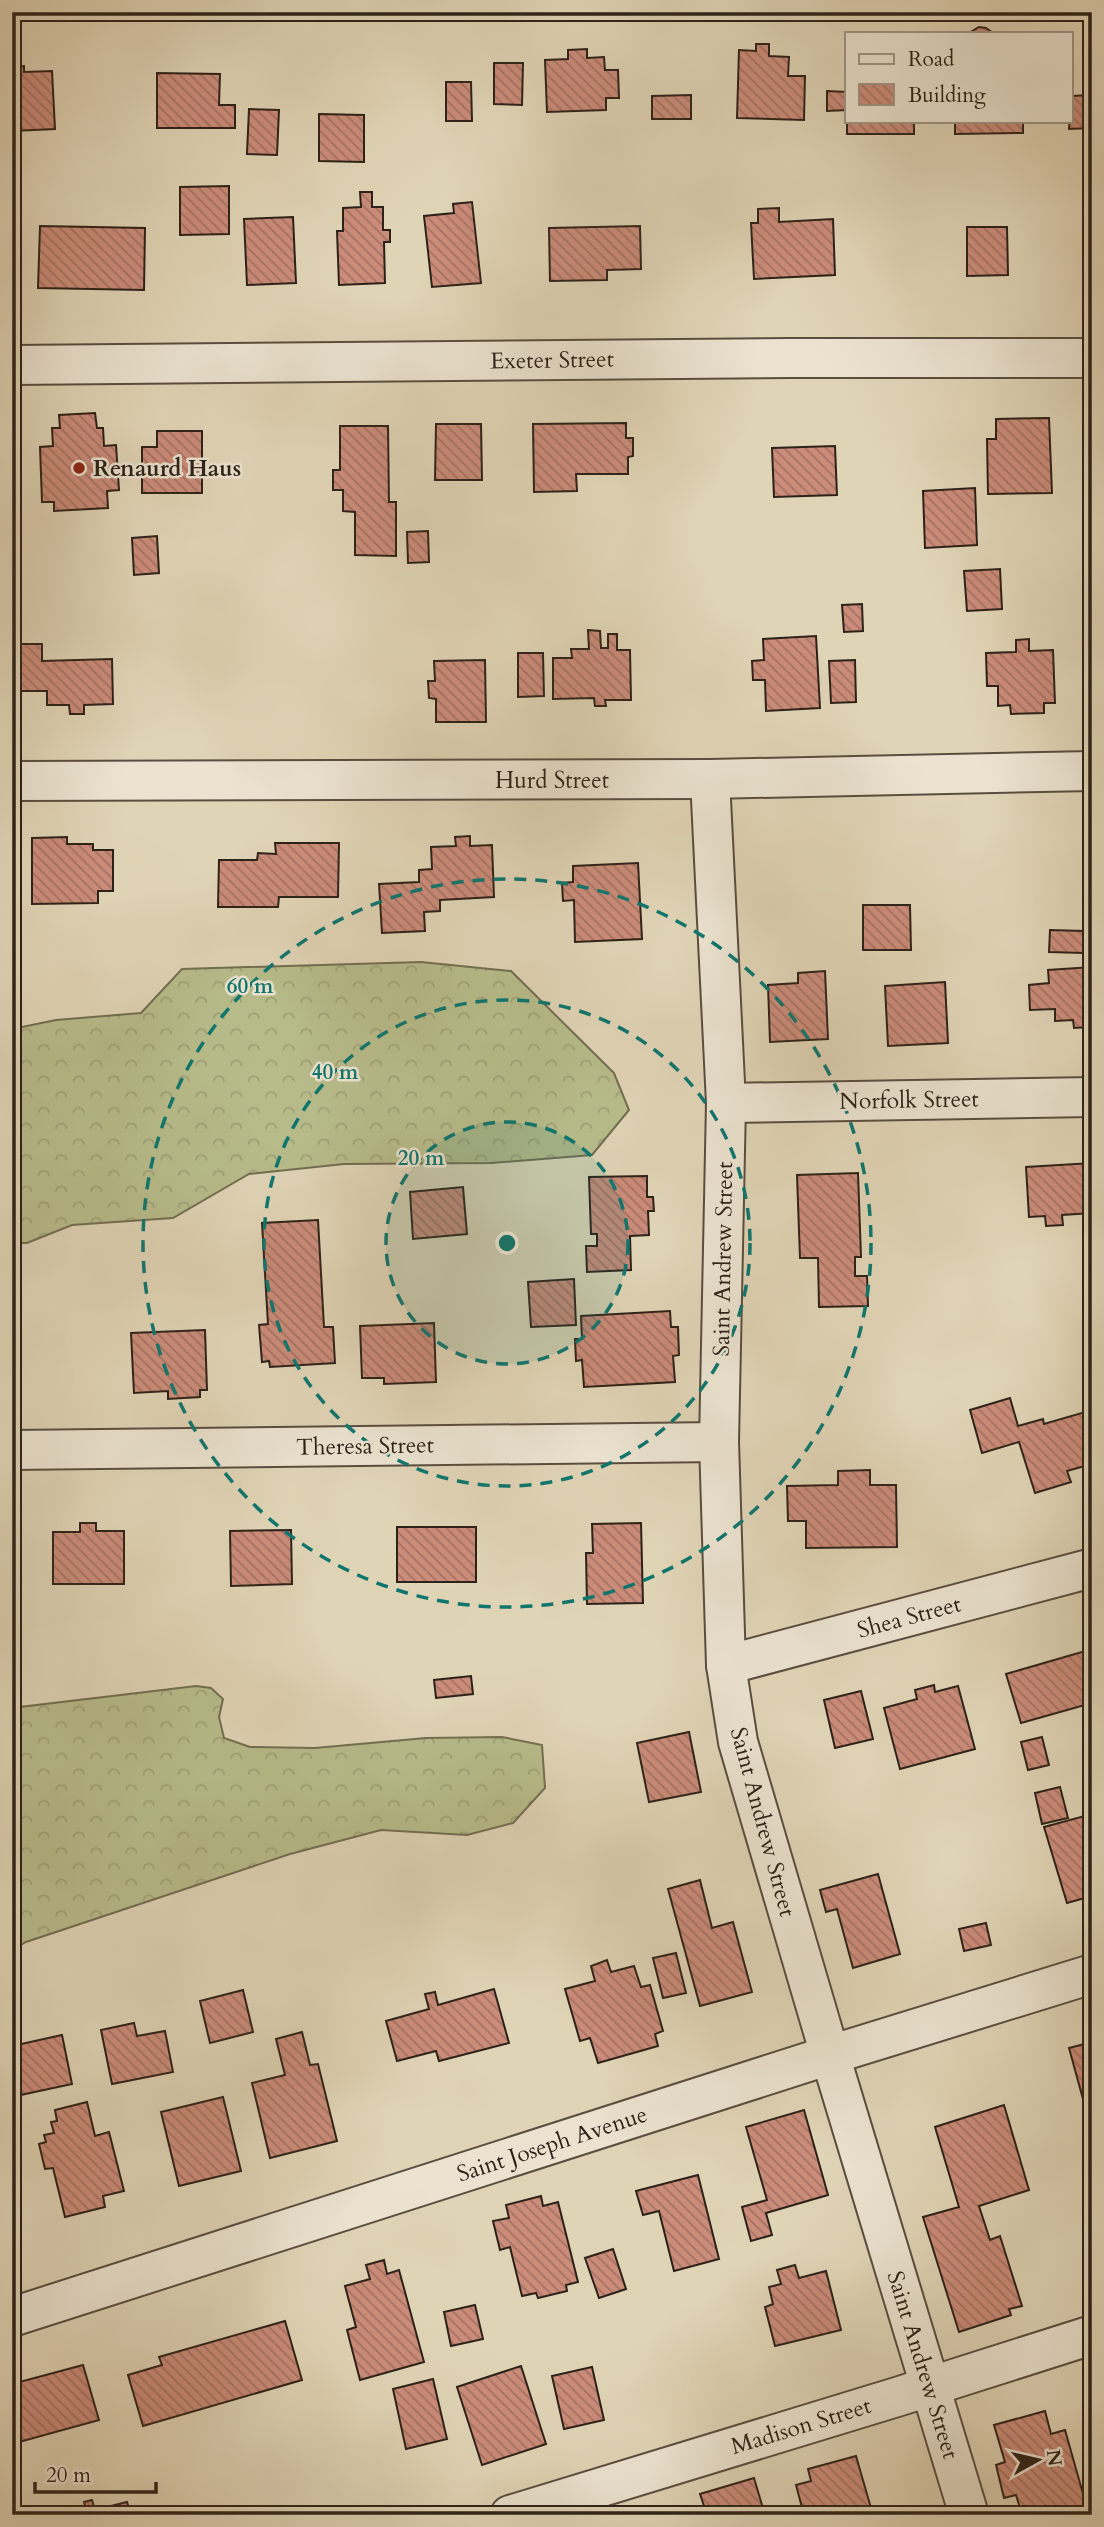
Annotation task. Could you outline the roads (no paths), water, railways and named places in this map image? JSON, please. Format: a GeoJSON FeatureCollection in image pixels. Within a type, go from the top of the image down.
{"type":"FeatureCollection","features":[{"type":"Feature","properties":{"kind":"street","name":"Exeter Street"},"geometry":{"type":"LineString","coordinates":[[12,365],[1092,358]]}},
{"type":"Feature","properties":{"kind":"street","name":"Hurd Street"},"geometry":{"type":"LineString","coordinates":[[12,781],[710,779],[1092,771]]}},
{"type":"Feature","properties":{"kind":"street","name":"Saint Andrew Street"},"geometry":{"type":"LineString","coordinates":[[710,779],[726,1103],[719,1442],[726,1665],[738,1742],[969,2515]]}},
{"type":"Feature","properties":{"kind":"street","name":"Norfolk Street"},"geometry":{"type":"LineString","coordinates":[[726,1103],[1092,1097]]}},
{"type":"Feature","properties":{"kind":"street","name":"Theresa Street"},"geometry":{"type":"LineString","coordinates":[[12,1450],[719,1442]]}},
{"type":"Feature","properties":{"kind":"street","name":"Shea Street"},"geometry":{"type":"LineString","coordinates":[[726,1665],[1092,1568]]}},
{"type":"Feature","properties":{"kind":"street","name":"Saint Joseph Avenue"},"geometry":{"type":"LineString","coordinates":[[12,2317],[830,2055],[1092,1974]]}},
{"type":"Feature","properties":{"kind":"street","name":"Madison Street"},"geometry":{"type":"LineString","coordinates":[[510,2515],[1092,2335]]}},
{"type":"Feature","properties":{"kind":"place","name":"Renaurd Haus"},"geometry":{"type":"Point","coordinates":[79,468]}}]}
